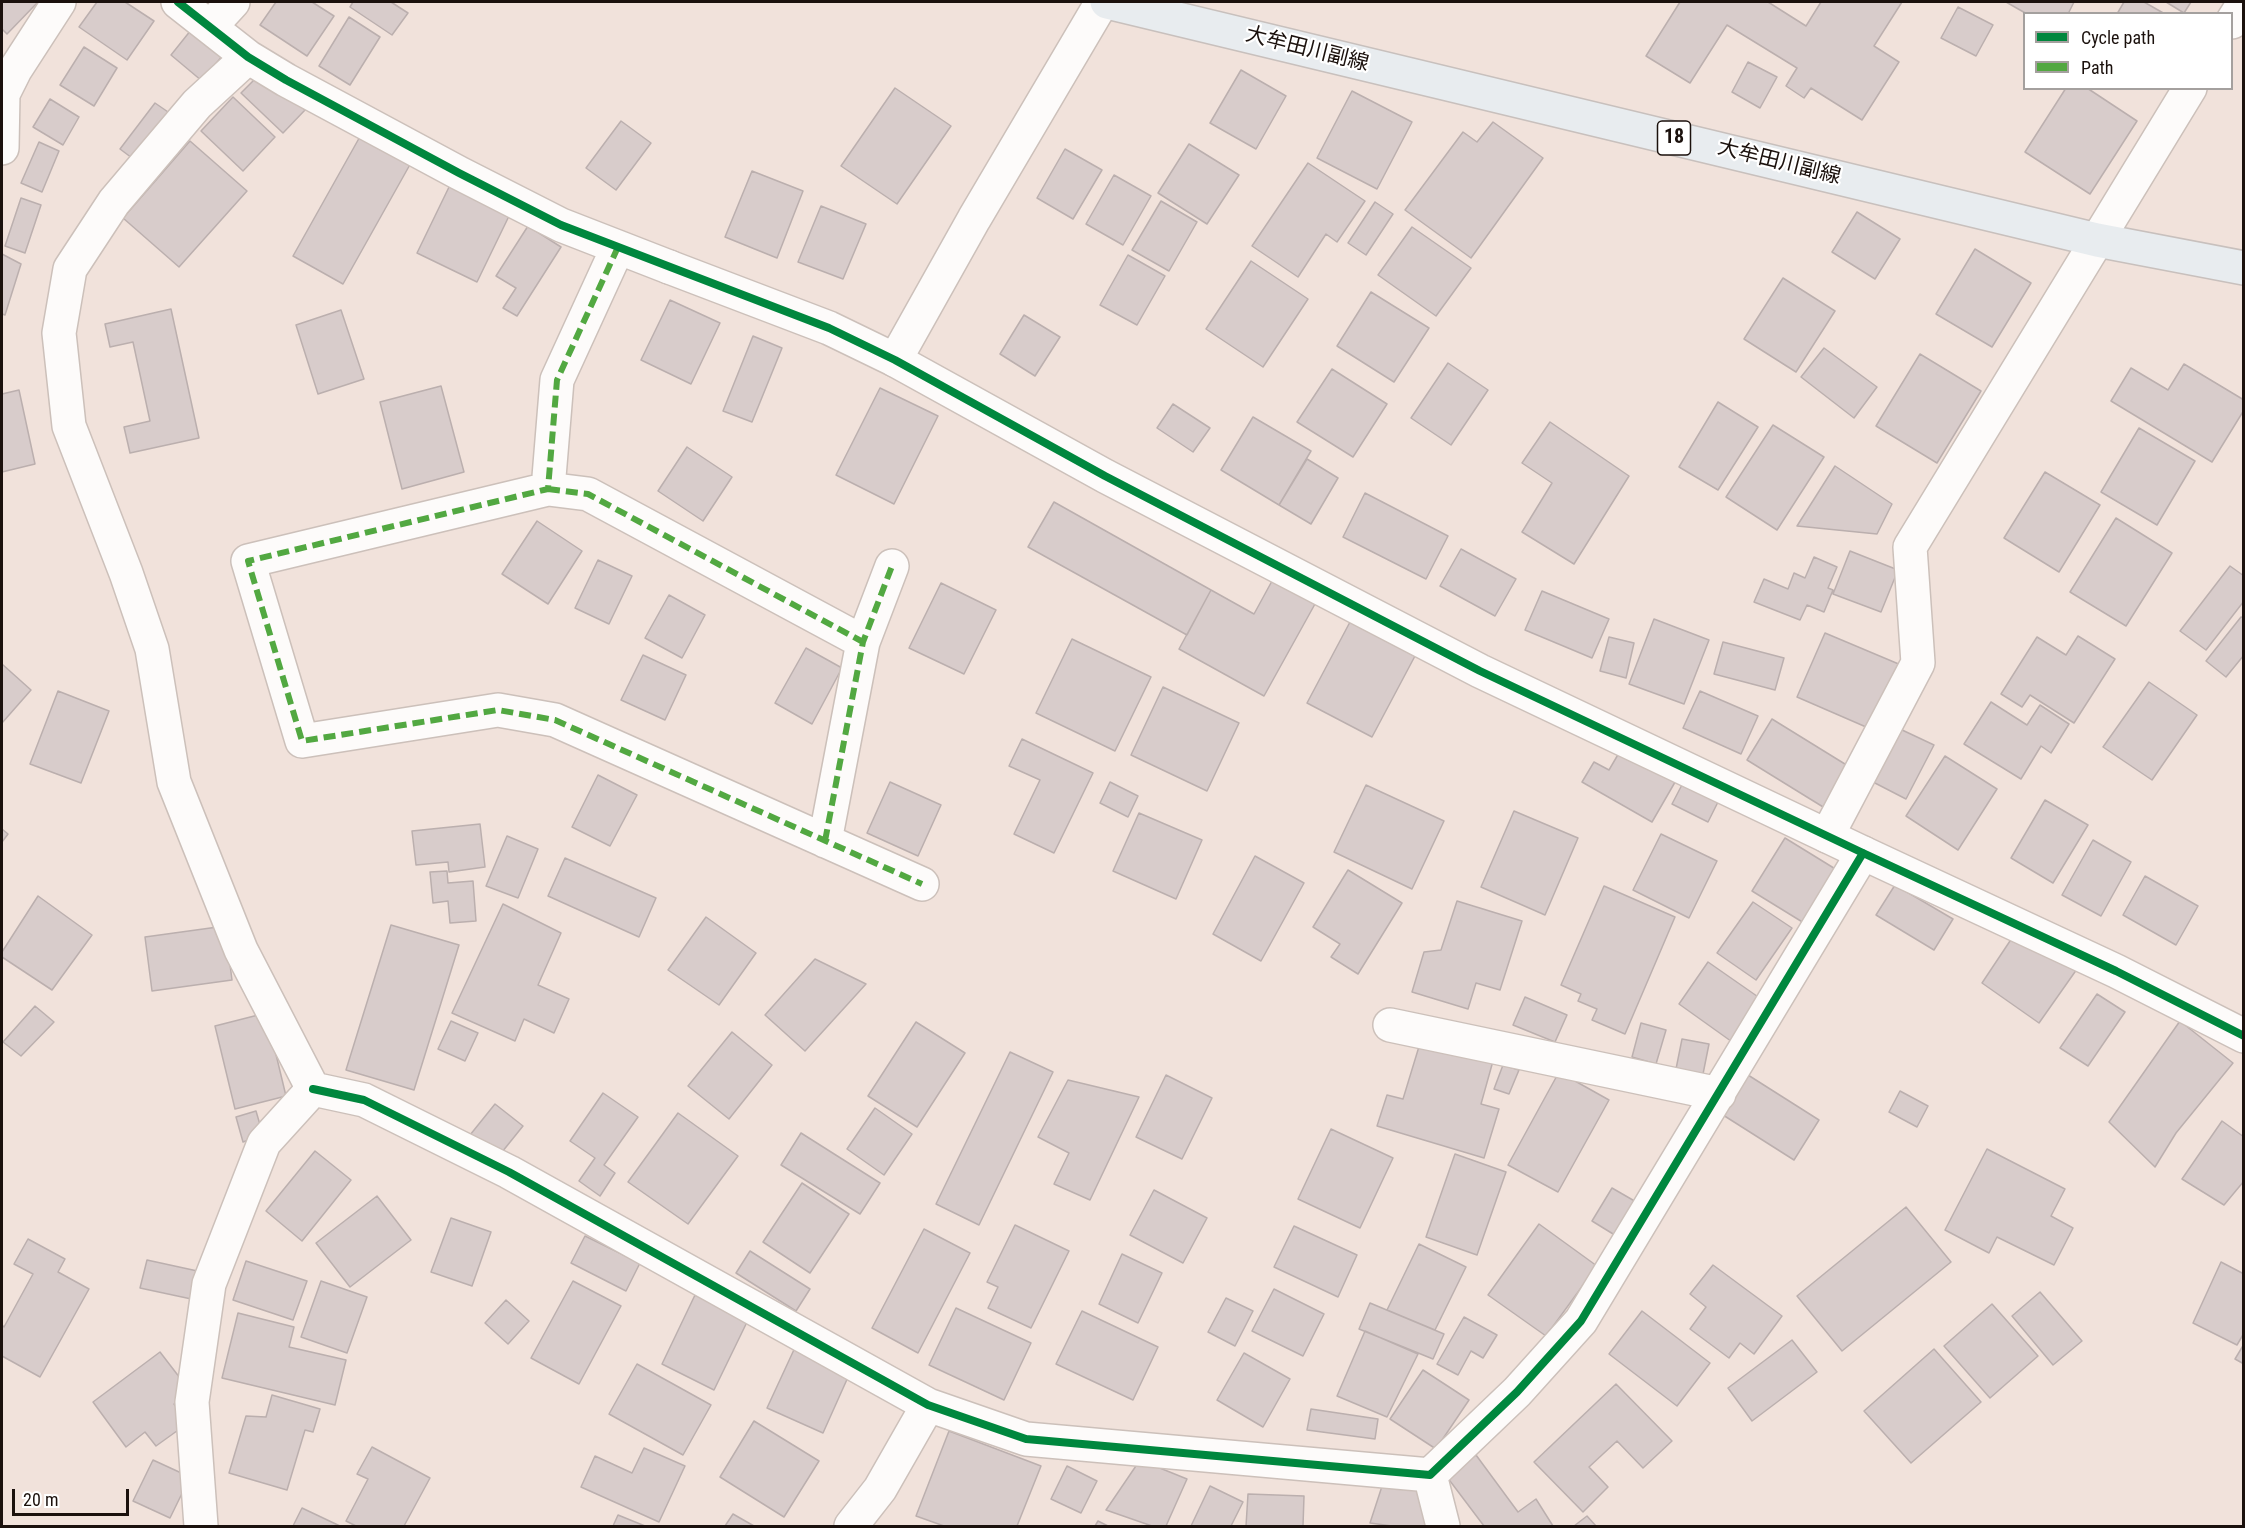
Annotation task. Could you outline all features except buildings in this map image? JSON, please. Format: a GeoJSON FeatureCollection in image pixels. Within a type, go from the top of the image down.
{"type":"FeatureCollection","features":[{"type":"Feature","properties":{"kind":"main road","name":"大牟田川副線"},"geometry":{"type":"LineString","coordinates":[[1107,2],[2097,240],[2244,268]]}},
{"type":"Feature","properties":{"kind":"street"},"geometry":{"type":"LineString","coordinates":[[2,148],[2,93],[59,2]]}},
{"type":"Feature","properties":{"kind":"street"},"geometry":{"type":"LineString","coordinates":[[178,2],[248,57],[286,80],[561,225],[829,328],[895,360],[1105,476],[1480,671],[2116,971],[2244,1036]]}},
{"type":"Feature","properties":{"kind":"street"},"geometry":{"type":"LineString","coordinates":[[210,27],[233,2]]}},
{"type":"Feature","properties":{"kind":"street"},"geometry":{"type":"LineString","coordinates":[[895,360],[974,219],[1102,2]]}},
{"type":"Feature","properties":{"kind":"street"},"geometry":{"type":"LineString","coordinates":[[2233,20],[2244,3]]}},
{"type":"Feature","properties":{"kind":"street"},"geometry":{"type":"LineString","coordinates":[[248,57],[197,104],[114,202],[70,269],[59,333],[69,426],[126,573],[152,649],[174,782],[241,950],[313,1089]]}},
{"type":"Feature","properties":{"kind":"street"},"geometry":{"type":"LineString","coordinates":[[1827,836],[1918,663],[1910,547],[2189,90]]}},
{"type":"Feature","properties":{"kind":"street"},"geometry":{"type":"LineString","coordinates":[[548,489],[557,380],[618,247]]}},
{"type":"Feature","properties":{"kind":"street"},"geometry":{"type":"LineString","coordinates":[[863,642],[588,494],[548,489],[248,561],[302,741],[498,710],[555,720],[922,884]]}},
{"type":"Feature","properties":{"kind":"street"},"geometry":{"type":"LineString","coordinates":[[825,841],[863,642],[892,566]]}},
{"type":"Feature","properties":{"kind":"street"},"geometry":{"type":"LineString","coordinates":[[313,1089],[364,1100],[509,1172],[928,1405],[1026,1439],[1430,1475],[1517,1392],[1581,1320],[1863,853]]}},
{"type":"Feature","properties":{"kind":"street"},"geometry":{"type":"LineString","coordinates":[[1390,1025],[1719,1094]]}},
{"type":"Feature","properties":{"kind":"street"},"geometry":{"type":"LineString","coordinates":[[201,1527],[192,1402],[209,1284],[264,1143],[313,1089]]}},
{"type":"Feature","properties":{"kind":"street"},"geometry":{"type":"LineString","coordinates":[[851,1527],[880,1489],[928,1405]]}},
{"type":"Feature","properties":{"kind":"street"},"geometry":{"type":"LineString","coordinates":[[1430,1475],[1443,1527]]}},
{"type":"Feature","properties":{"kind":"marked path"},"geometry":{"type":"LineString","coordinates":[[618,247],[557,380],[548,489],[248,561],[302,741],[498,710],[555,720],[922,884]]}},
{"type":"Feature","properties":{"kind":"marked path"},"geometry":{"type":"LineString","coordinates":[[548,489],[588,494],[863,642]]}},
{"type":"Feature","properties":{"kind":"marked path"},"geometry":{"type":"LineString","coordinates":[[825,841],[863,642],[892,566]]}},
{"type":"Feature","properties":{"kind":"cycle path"},"geometry":{"type":"LineString","coordinates":[[178,2],[248,57],[286,80],[561,225],[829,328],[895,360],[1105,476],[1480,671],[2116,971],[2244,1036]]}},
{"type":"Feature","properties":{"kind":"cycle path"},"geometry":{"type":"LineString","coordinates":[[313,1089],[364,1100],[509,1172],[928,1405],[1026,1439],[1430,1475],[1517,1392],[1581,1321],[1863,853]]}}]}
